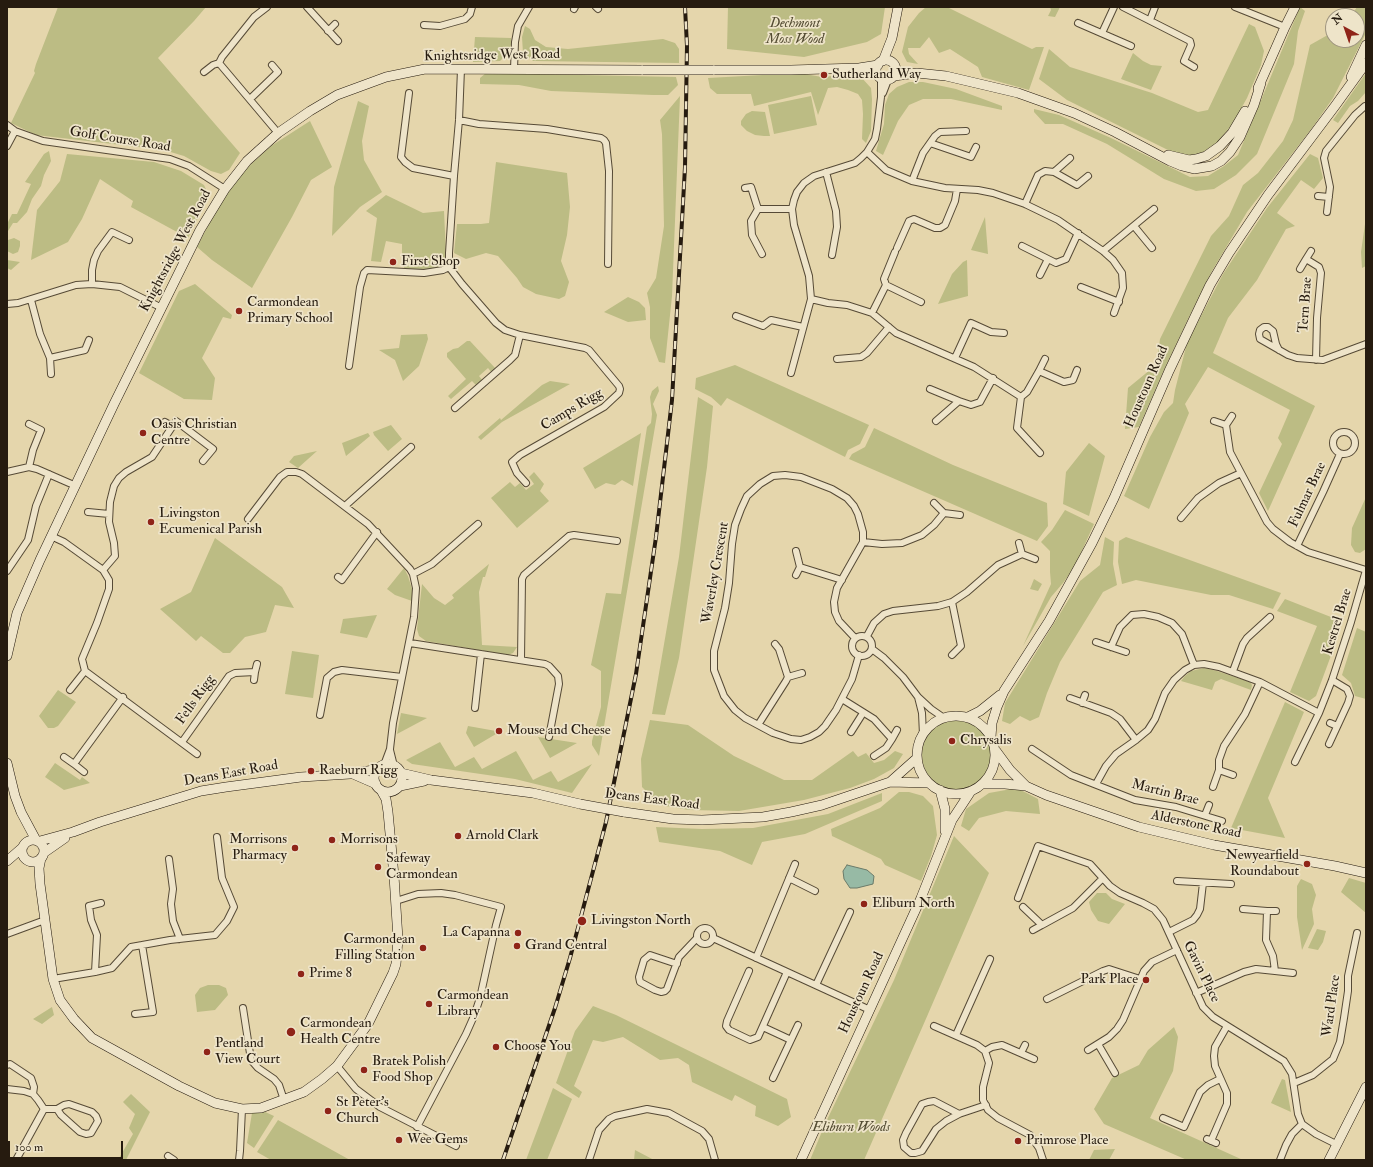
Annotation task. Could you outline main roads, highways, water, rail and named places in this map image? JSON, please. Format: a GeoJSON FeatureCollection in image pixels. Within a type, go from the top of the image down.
{"type":"FeatureCollection","features":[{"type":"Feature","properties":{"kind":"railway"},"geometry":{"type":"LineString","coordinates":[[503,1160],[555,1008],[570,958],[606,822],[636,674],[656,537],[672,400],[685,167],[687,46],[685,7]]}},
{"type":"Feature","properties":{"kind":"place","name":"Sutherland Way"},"geometry":{"type":"Point","coordinates":[824,75]}},
{"type":"Feature","properties":{"kind":"place","name":"First Shop"},"geometry":{"type":"Point","coordinates":[393,262]}},
{"type":"Feature","properties":{"kind":"place","name":"Carmondean Primary School"},"geometry":{"type":"Point","coordinates":[239,311]}},
{"type":"Feature","properties":{"kind":"place","name":"Oasis Christian Centre"},"geometry":{"type":"Point","coordinates":[143,433]}},
{"type":"Feature","properties":{"kind":"place","name":"Livingston Ecumenical Parish"},"geometry":{"type":"Point","coordinates":[151,522]}},
{"type":"Feature","properties":{"kind":"place","name":"Mouse and Cheese"},"geometry":{"type":"Point","coordinates":[499,731]}},
{"type":"Feature","properties":{"kind":"place","name":"Chrysalis"},"geometry":{"type":"Point","coordinates":[952,741]}},
{"type":"Feature","properties":{"kind":"place","name":"Raeburn Rigg"},"geometry":{"type":"Point","coordinates":[311,771]}},
{"type":"Feature","properties":{"kind":"place","name":"Arnold Clark"},"geometry":{"type":"Point","coordinates":[458,836]}},
{"type":"Feature","properties":{"kind":"place","name":"Morrisons"},"geometry":{"type":"Point","coordinates":[332,840]}},
{"type":"Feature","properties":{"kind":"place","name":"Morrisons Pharmacy"},"geometry":{"type":"Point","coordinates":[295,848]}},
{"type":"Feature","properties":{"kind":"place","name":"Newyearfield Roundabout"},"geometry":{"type":"Point","coordinates":[1307,864]}},
{"type":"Feature","properties":{"kind":"place","name":"Safeway Carmondean"},"geometry":{"type":"Point","coordinates":[378,867]}},
{"type":"Feature","properties":{"kind":"place","name":"Eliburn North"},"geometry":{"type":"Point","coordinates":[864,904]}},
{"type":"Feature","properties":{"kind":"place","name":"Livingston North"},"geometry":{"type":"Point","coordinates":[582,921]}},
{"type":"Feature","properties":{"kind":"place","name":"La Capanna"},"geometry":{"type":"Point","coordinates":[518,933]}},
{"type":"Feature","properties":{"kind":"place","name":"Grand Central"},"geometry":{"type":"Point","coordinates":[517,946]}},
{"type":"Feature","properties":{"kind":"place","name":"Carmondean Filling Station"},"geometry":{"type":"Point","coordinates":[423,948]}},
{"type":"Feature","properties":{"kind":"place","name":"Prime 8"},"geometry":{"type":"Point","coordinates":[301,974]}},
{"type":"Feature","properties":{"kind":"place","name":"Park Place"},"geometry":{"type":"Point","coordinates":[1146,980]}},
{"type":"Feature","properties":{"kind":"place","name":"Carmondean Library"},"geometry":{"type":"Point","coordinates":[429,1004]}},
{"type":"Feature","properties":{"kind":"place","name":"Carmondean Health Centre"},"geometry":{"type":"Point","coordinates":[291,1032]}},
{"type":"Feature","properties":{"kind":"place","name":"Choose You"},"geometry":{"type":"Point","coordinates":[496,1047]}},
{"type":"Feature","properties":{"kind":"place","name":"Pentland View Court"},"geometry":{"type":"Point","coordinates":[207,1052]}},
{"type":"Feature","properties":{"kind":"place","name":"Bratek Polish Food Shop"},"geometry":{"type":"Point","coordinates":[364,1070]}},
{"type":"Feature","properties":{"kind":"place","name":"St Peter's Church"},"geometry":{"type":"Point","coordinates":[328,1111]}},
{"type":"Feature","properties":{"kind":"place","name":"Wee Gems"},"geometry":{"type":"Point","coordinates":[399,1140]}},
{"type":"Feature","properties":{"kind":"place","name":"Primrose Place"},"geometry":{"type":"Point","coordinates":[1018,1141]}},
{"type":"Feature","properties":{"kind":"park label","name":"Dechmont Moss Wood"},"geometry":{"type":"Point","coordinates":[795,32]}},
{"type":"Feature","properties":{"kind":"park label","name":"Eliburn Woods"},"geometry":{"type":"Point","coordinates":[851,1128]}}]}
